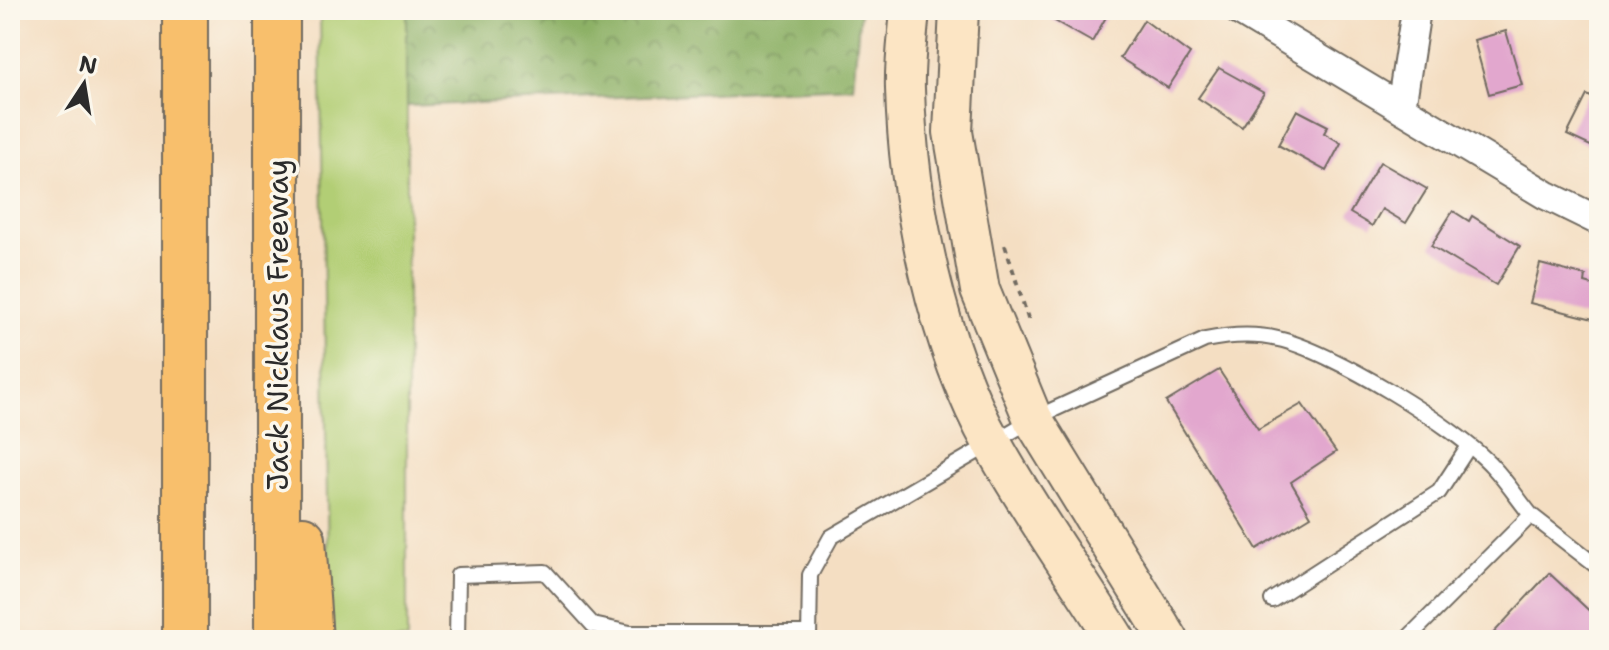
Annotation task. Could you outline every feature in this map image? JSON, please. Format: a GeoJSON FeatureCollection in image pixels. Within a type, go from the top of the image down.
{"type":"FeatureCollection","features":[{"type":"Feature","properties":{"kind":"highway"},"geometry":{"type":"LineString","coordinates":[[185,10],[185,640]]}},
{"type":"Feature","properties":{"kind":"highway","name":"Jack Nicklaus Freeway"},"geometry":{"type":"LineString","coordinates":[[277,10],[277,640]]}},
{"type":"Feature","properties":{"kind":"highway"},"geometry":{"type":"LineString","coordinates":[[277,229],[310,640]]}},
{"type":"Feature","properties":{"kind":"main road"},"geometry":{"type":"LineString","coordinates":[[910,10],[904,85],[918,216],[936,306],[991,443],[1116,640]]}},
{"type":"Feature","properties":{"kind":"main road"},"geometry":{"type":"LineString","coordinates":[[959,10],[953,132],[980,290],[1033,419],[1169,640]]}},
{"type":"Feature","properties":{"kind":"street"},"geometry":{"type":"LineString","coordinates":[[1238,10],[1546,195],[1599,221]]}},
{"type":"Feature","properties":{"kind":"street"},"geometry":{"type":"LineString","coordinates":[[1401,108],[1416,10]]}},
{"type":"Feature","properties":{"kind":"lane"},"geometry":{"type":"LineString","coordinates":[[457,640],[458,575],[545,572],[593,625],[630,633],[809,636],[810,575],[831,537],[1033,419],[1205,340],[1250,336],[1302,346],[1409,403],[1469,446],[1492,466],[1531,515],[1599,568]]}},
{"type":"Feature","properties":{"kind":"lane"},"geometry":{"type":"LineString","coordinates":[[1272,600],[1439,492],[1469,446]]}},
{"type":"Feature","properties":{"kind":"lane"},"geometry":{"type":"LineString","coordinates":[[1406,640],[1531,515]]}},
{"type":"Feature","properties":{"kind":"path"},"geometry":{"type":"LineString","coordinates":[[1003,239],[1034,337]]}},
{"type":"Feature","properties":{"kind":"green space"},"geometry":{"type":"Polygon","coordinates":[[[320,10],[407,10],[407,640],[329,640],[320,10]]]}},
{"type":"Feature","properties":{"kind":"green space"},"geometry":{"type":"Polygon","coordinates":[[[407,10],[860,10],[853,87],[407,106],[407,10]]]}},
{"type":"Feature","properties":{"kind":"building"},"geometry":{"type":"Polygon","coordinates":[[[1047,10],[1110,10],[1092,42],[1044,15],[1047,10]]]}},
{"type":"Feature","properties":{"kind":"building"},"geometry":{"type":"Polygon","coordinates":[[[1144,20],[1190,54],[1168,88],[1120,58],[1144,20]]]}},
{"type":"Feature","properties":{"kind":"building"},"geometry":{"type":"Polygon","coordinates":[[[1506,31],[1522,85],[1489,94],[1474,40],[1506,31]]]}},
{"type":"Feature","properties":{"kind":"building"},"geometry":{"type":"Polygon","coordinates":[[[1219,68],[1264,93],[1242,127],[1198,98],[1219,68]]]}},
{"type":"Feature","properties":{"kind":"building"},"geometry":{"type":"Polygon","coordinates":[[[1587,95],[1599,101],[1599,150],[1567,135],[1587,95]]]}},
{"type":"Feature","properties":{"kind":"building"},"geometry":{"type":"Polygon","coordinates":[[[1297,110],[1328,126],[1324,133],[1341,143],[1326,171],[1278,145],[1297,110]]]}},
{"type":"Feature","properties":{"kind":"building"},"geometry":{"type":"Polygon","coordinates":[[[1380,162],[1427,189],[1406,223],[1382,209],[1372,226],[1350,213],[1380,162]]]}},
{"type":"Feature","properties":{"kind":"building"},"geometry":{"type":"Polygon","coordinates":[[[1453,211],[1469,221],[1472,216],[1520,246],[1496,285],[1431,246],[1453,211]]]}},
{"type":"Feature","properties":{"kind":"building"},"geometry":{"type":"Polygon","coordinates":[[[1540,264],[1586,276],[1585,283],[1599,287],[1593,319],[1530,303],[1540,264]]]}},
{"type":"Feature","properties":{"kind":"building"},"geometry":{"type":"Polygon","coordinates":[[[1219,370],[1258,429],[1302,404],[1336,452],[1291,482],[1311,516],[1257,549],[1166,402],[1219,370]]]}},
{"type":"Feature","properties":{"kind":"building"},"geometry":{"type":"Polygon","coordinates":[[[1549,573],[1599,620],[1599,640],[1487,640],[1549,573]]]}}]}
